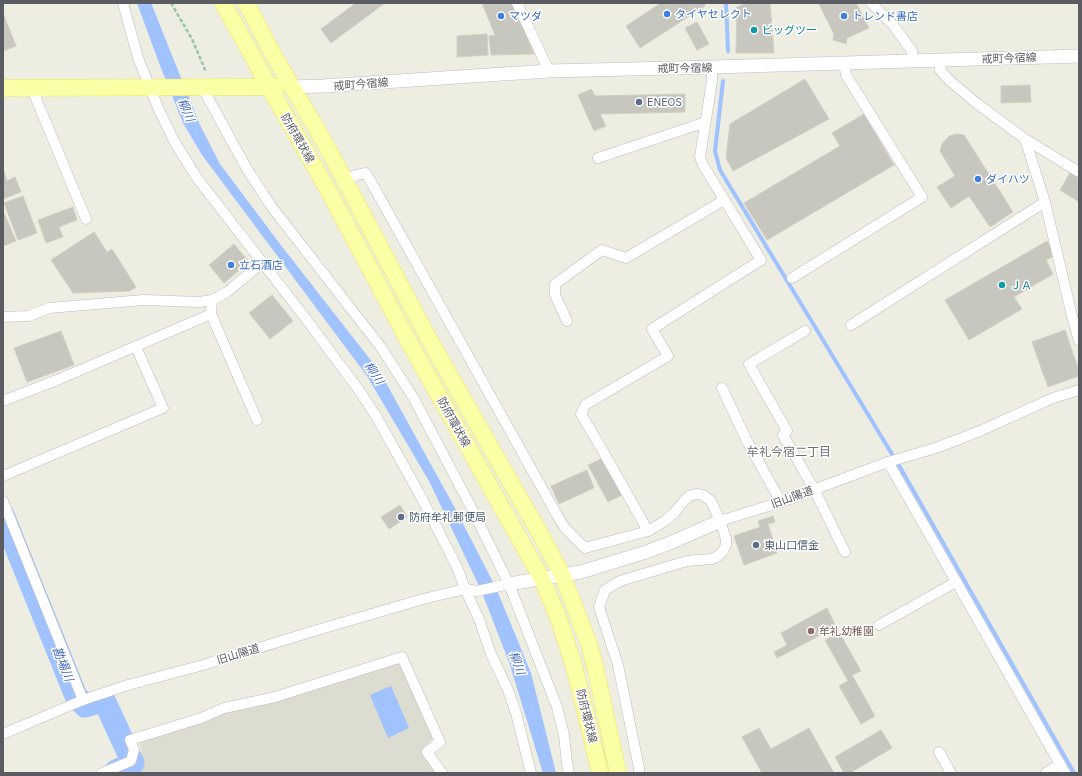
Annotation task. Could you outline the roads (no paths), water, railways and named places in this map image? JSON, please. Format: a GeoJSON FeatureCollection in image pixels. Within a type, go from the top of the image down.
{"type":"FeatureCollection","features":[{"type":"Feature","properties":{"kind":"main road","name":"防府環状線"},"geometry":{"type":"LineString","coordinates":[[223,3],[268,87],[328,190],[409,342],[542,579],[559,620],[574,666],[600,773]]}},
{"type":"Feature","properties":{"kind":"main road","name":"防府環状線"},"geometry":{"type":"LineString","coordinates":[[246,3],[291,87],[316,127],[430,341],[562,575],[589,644],[618,773]]}},
{"type":"Feature","properties":{"kind":"main road"},"geometry":{"type":"LineString","coordinates":[[3,88],[155,88],[200,82],[268,87],[291,87]]}},
{"type":"Feature","properties":{"kind":"street"},"geometry":{"type":"LineString","coordinates":[[123,3],[138,58],[155,88],[159,110],[174,141],[197,178],[361,393],[376,416],[419,493],[457,567],[465,589],[479,619],[491,654],[508,690],[516,713],[531,773]]}},
{"type":"Feature","properties":{"kind":"street"},"geometry":{"type":"LineString","coordinates":[[517,3],[548,70]]}},
{"type":"Feature","properties":{"kind":"street"},"geometry":{"type":"LineString","coordinates":[[871,3],[893,25],[912,51],[913,61]]}},
{"type":"Feature","properties":{"kind":"street","name":"戒町今宿線"},"geometry":{"type":"LineString","coordinates":[[291,87],[548,70],[712,67],[1079,56]]}},
{"type":"Feature","properties":{"kind":"street"},"geometry":{"type":"LineString","coordinates":[[941,60],[940,70],[948,79],[975,102],[1025,139],[1079,172]]}},
{"type":"Feature","properties":{"kind":"street"},"geometry":{"type":"LineString","coordinates":[[792,278],[922,197],[846,75],[844,63]]}},
{"type":"Feature","properties":{"kind":"street"},"geometry":{"type":"LineString","coordinates":[[648,531],[581,414],[584,405],[668,356],[652,329],[761,260],[703,165],[700,157],[712,81],[712,67]]}},
{"type":"Feature","properties":{"kind":"street"},"geometry":{"type":"LineString","coordinates":[[200,82],[247,169],[271,206],[380,346],[413,397],[471,507],[557,707],[564,735],[569,773]]}},
{"type":"Feature","properties":{"kind":"street"},"geometry":{"type":"LineString","coordinates":[[32,89],[86,219]]}},
{"type":"Feature","properties":{"kind":"street"},"geometry":{"type":"LineString","coordinates":[[598,158],[705,123]]}},
{"type":"Feature","properties":{"kind":"street"},"geometry":{"type":"LineString","coordinates":[[1025,139],[1045,202],[1079,341]]}},
{"type":"Feature","properties":{"kind":"street"},"geometry":{"type":"LineString","coordinates":[[345,181],[356,175],[366,173],[553,508],[565,528],[585,548],[648,531],[665,521],[689,496],[696,494],[704,495],[711,501],[726,539],[726,545],[718,556],[687,561],[620,581],[605,590],[599,607],[618,665],[639,773]]}},
{"type":"Feature","properties":{"kind":"street"},"geometry":{"type":"LineString","coordinates":[[567,321],[555,295],[555,284],[602,250],[626,258],[724,200]]}},
{"type":"Feature","properties":{"kind":"street"},"geometry":{"type":"LineString","coordinates":[[851,325],[1045,202]]}},
{"type":"Feature","properties":{"kind":"street"},"geometry":{"type":"LineString","coordinates":[[3,317],[30,316],[49,308],[144,300],[199,302],[212,300],[227,292],[262,263]]}},
{"type":"Feature","properties":{"kind":"street"},"geometry":{"type":"LineString","coordinates":[[212,300],[211,314],[257,420]]}},
{"type":"Feature","properties":{"kind":"street"},"geometry":{"type":"LineString","coordinates":[[3,401],[136,347],[211,314]]}},
{"type":"Feature","properties":{"kind":"street"},"geometry":{"type":"LineString","coordinates":[[805,331],[749,364],[787,430],[783,435],[814,489],[845,552]]}},
{"type":"Feature","properties":{"kind":"street"},"geometry":{"type":"LineString","coordinates":[[3,476],[163,408],[136,347]]}},
{"type":"Feature","properties":{"kind":"street"},"geometry":{"type":"LineString","coordinates":[[722,388],[747,442],[781,502]]}},
{"type":"Feature","properties":{"kind":"street","name":"旧山陽道"},"geometry":{"type":"LineString","coordinates":[[3,734],[83,700],[128,685],[203,665],[423,599],[465,589],[477,591],[581,572],[646,552],[720,521],[781,502],[888,462],[936,448],[980,431],[1053,398],[1079,390]]}},
{"type":"Feature","properties":{"kind":"street"},"geometry":{"type":"LineString","coordinates":[[888,462],[1063,769],[1046,773]]}},
{"type":"Feature","properties":{"kind":"street"},"geometry":{"type":"LineString","coordinates":[[3,501],[83,700]]}},
{"type":"Feature","properties":{"kind":"street"},"geometry":{"type":"LineString","coordinates":[[879,625],[956,582]]}},
{"type":"Feature","properties":{"kind":"street"},"geometry":{"type":"LineString","coordinates":[[102,773],[131,761],[134,750],[130,740],[201,718],[224,708],[275,697],[402,657],[440,742],[427,752],[442,773]]}},
{"type":"Feature","properties":{"kind":"street"},"geometry":{"type":"LineString","coordinates":[[939,752],[951,773]]}},
{"type":"Feature","properties":{"kind":"water","name":"柳川"},"geometry":{"type":"Polygon","coordinates":[[[137,3],[151,3],[200,125],[220,164],[280,244],[380,372],[456,510],[496,588],[531,673],[556,773],[543,773],[509,662],[481,590],[429,481],[367,376],[202,155],[183,123],[137,3]]]}},
{"type":"Feature","properties":{"kind":"water"},"geometry":{"type":"Polygon","coordinates":[[[391,686],[409,728],[388,738],[370,695],[391,686]]]}},
{"type":"Feature","properties":{"kind":"waterway"},"geometry":{"type":"LineString","coordinates":[[726,3],[728,51]]}},
{"type":"Feature","properties":{"kind":"waterway"},"geometry":{"type":"LineString","coordinates":[[723,81],[715,151],[720,170],[901,469],[1074,773]]}},
{"type":"Feature","properties":{"kind":"waterway","name":"勘場川"},"geometry":{"type":"LineString","coordinates":[[3,515],[76,696],[85,706],[104,700],[133,763],[116,771]]}},
{"type":"Feature","properties":{"kind":"place","name":"タイヤセレクト"},"geometry":{"type":"Point","coordinates":[667,14]}},
{"type":"Feature","properties":{"kind":"place","name":"マツダ"},"geometry":{"type":"Point","coordinates":[501,16]}},
{"type":"Feature","properties":{"kind":"place","name":"トレンド書店"},"geometry":{"type":"Point","coordinates":[844,16]}},
{"type":"Feature","properties":{"kind":"place","name":"ビッグツー"},"geometry":{"type":"Point","coordinates":[754,30]}},
{"type":"Feature","properties":{"kind":"place","name":"ENEOS"},"geometry":{"type":"Point","coordinates":[639,102]}},
{"type":"Feature","properties":{"kind":"place","name":"ダイハツ"},"geometry":{"type":"Point","coordinates":[978,179]}},
{"type":"Feature","properties":{"kind":"place","name":"立石酒店"},"geometry":{"type":"Point","coordinates":[231,265]}},
{"type":"Feature","properties":{"kind":"place","name":"ＪＡ"},"geometry":{"type":"Point","coordinates":[1002,285]}},
{"type":"Feature","properties":{"kind":"place","name":"防府牟礼郵便局"},"geometry":{"type":"Point","coordinates":[401,517]}},
{"type":"Feature","properties":{"kind":"place","name":"東山口信金"},"geometry":{"type":"Point","coordinates":[756,545]}},
{"type":"Feature","properties":{"kind":"place","name":"牟礼幼稚園"},"geometry":{"type":"Point","coordinates":[811,631]}},
{"type":"Feature","properties":{"kind":"district","name":"牟礼今宿二丁目"},"geometry":{"type":"Point","coordinates":[789,452]}}]}
